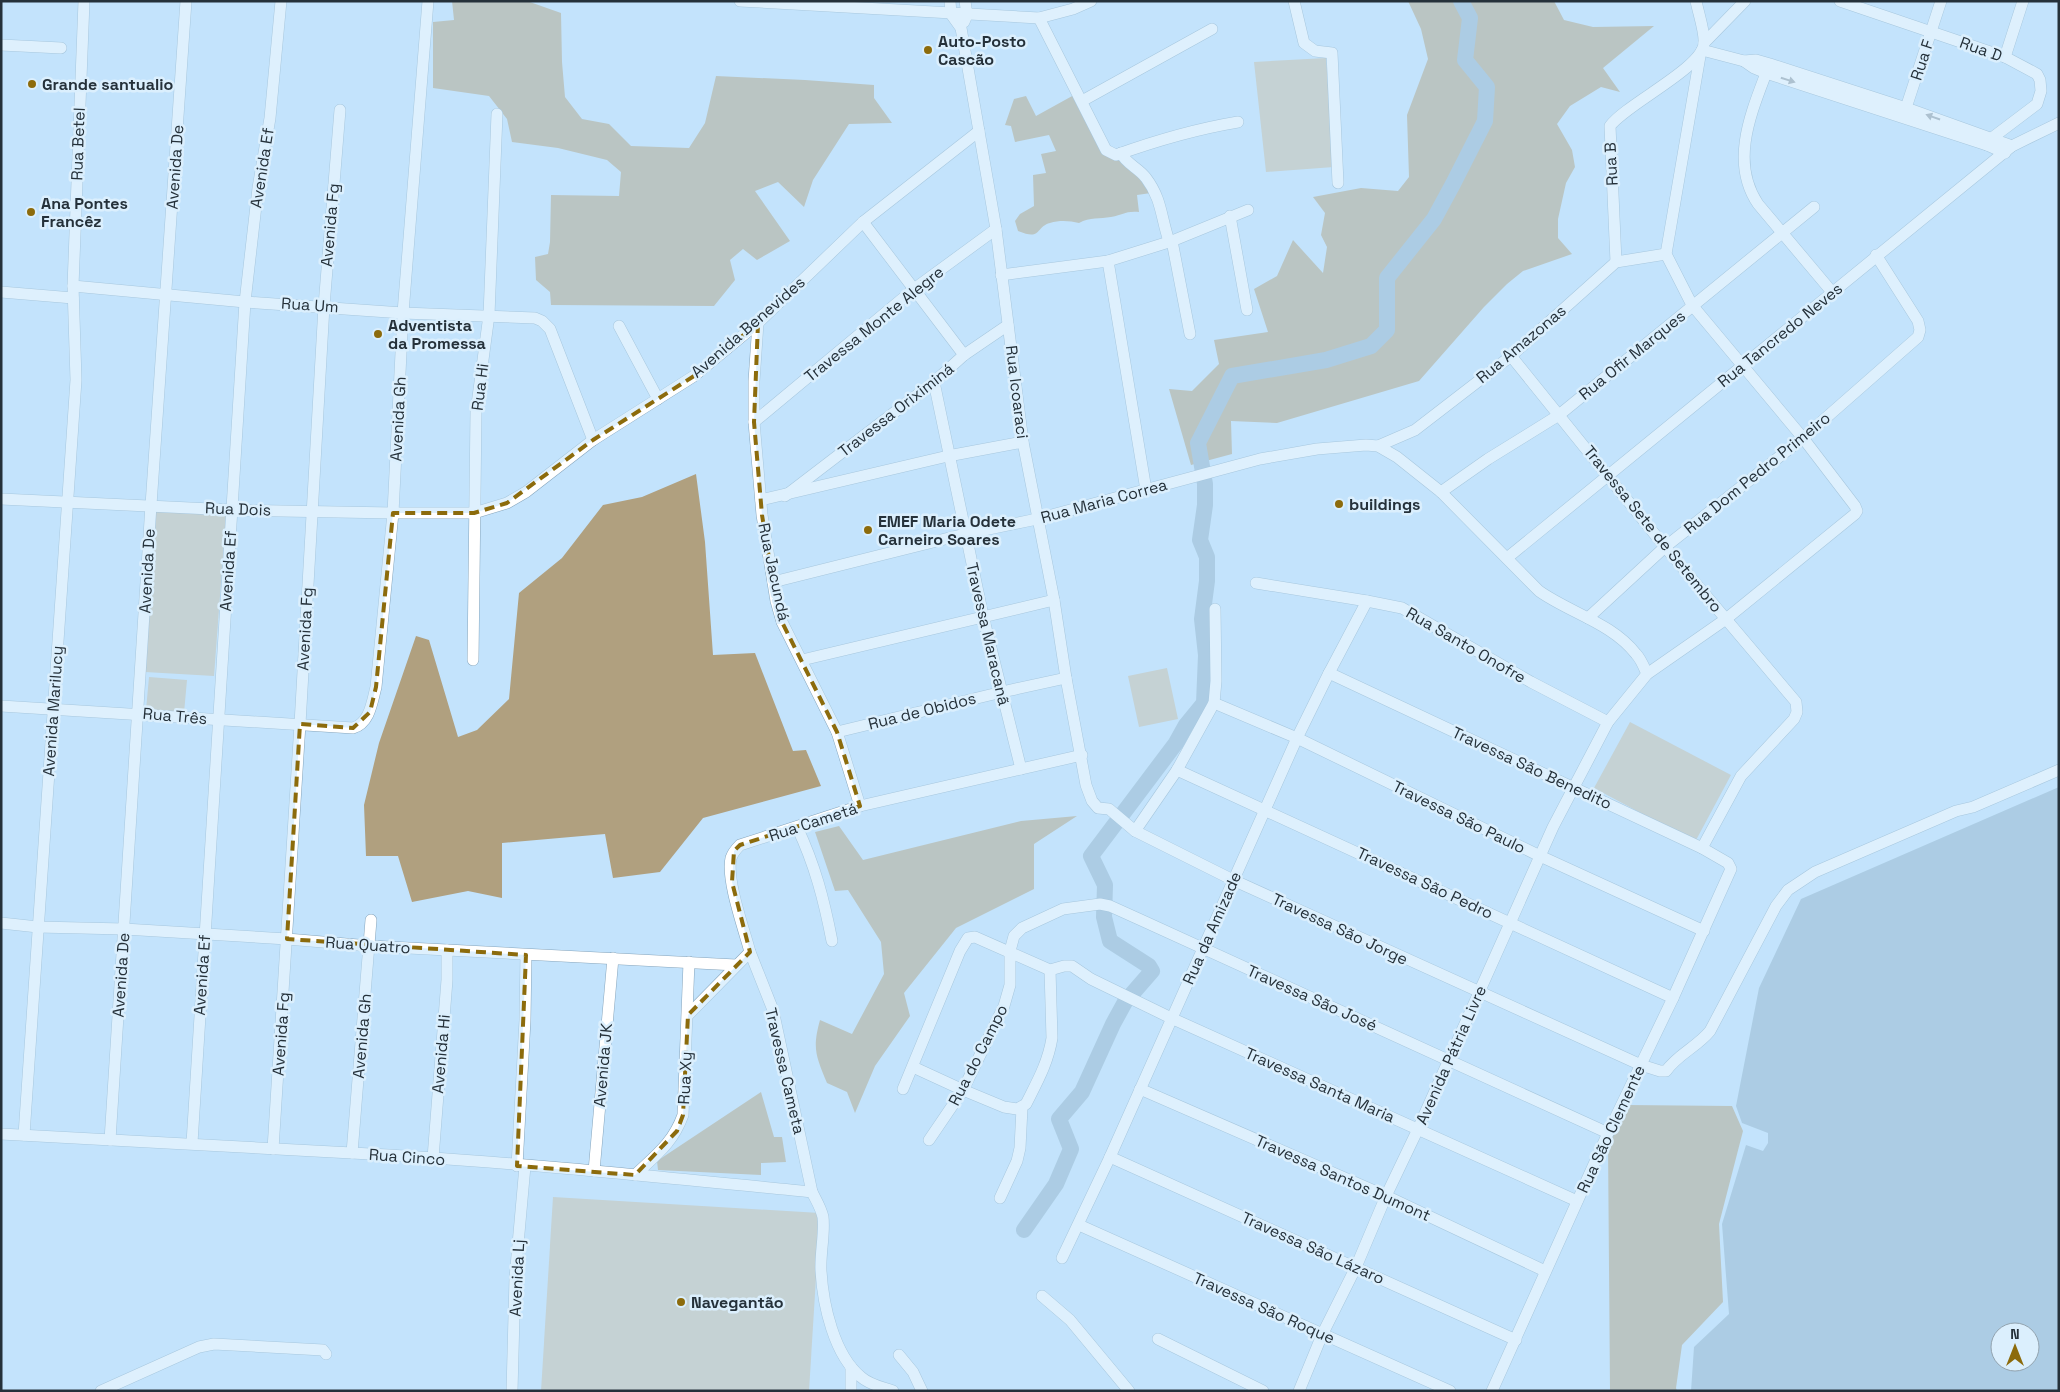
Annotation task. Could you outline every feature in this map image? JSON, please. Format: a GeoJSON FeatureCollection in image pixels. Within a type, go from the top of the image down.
{"type":"FeatureCollection","features":[{"type":"Feature","properties":{"kind":"street","name":"Rua Betel"},"geometry":{"type":"LineString","coordinates":[[73,286],[84,1]]}},
{"type":"Feature","properties":{"kind":"street","name":"Avenida De"},"geometry":{"type":"LineString","coordinates":[[110,1140],[186,1]]}},
{"type":"Feature","properties":{"kind":"street","name":"Avenida Ef"},"geometry":{"type":"LineString","coordinates":[[192,1143],[245,302],[258,188],[270,118],[281,1]]}},
{"type":"Feature","properties":{"kind":"street","name":"Avenida Gh"},"geometry":{"type":"LineString","coordinates":[[348,728],[356,727],[366,718],[370,712],[376,687],[393,513],[403,312],[428,1]]}},
{"type":"Feature","properties":{"kind":"street"},"geometry":{"type":"LineString","coordinates":[[740,1],[1039,18],[1072,5],[1091,1]]}},
{"type":"Feature","properties":{"kind":"street"},"geometry":{"type":"LineString","coordinates":[[950,1],[951,14]]}},
{"type":"Feature","properties":{"kind":"street"},"geometry":{"type":"LineString","coordinates":[[961,28],[967,15],[965,1]]}},
{"type":"Feature","properties":{"kind":"street"},"geometry":{"type":"LineString","coordinates":[[1294,1],[1304,43],[1315,51],[1332,53],[1334,60],[1338,183]]}},
{"type":"Feature","properties":{"kind":"street"},"geometry":{"type":"LineString","coordinates":[[1696,1],[1702,50],[1666,254],[1692,305],[1802,438]]}},
{"type":"Feature","properties":{"kind":"street","name":"Rua B"},"geometry":{"type":"LineString","coordinates":[[1616,262],[1610,126],[1662,86],[1702,50],[1745,1]]}},
{"type":"Feature","properties":{"kind":"street","name":"Rua D"},"geometry":{"type":"LineString","coordinates":[[1840,1],[1855,3],[2005,56],[2037,74],[2042,91],[2040,98],[2032,109],[1990,141]]}},
{"type":"Feature","properties":{"kind":"street","name":"Rua F"},"geometry":{"type":"LineString","coordinates":[[1904,113],[1942,1]]}},
{"type":"Feature","properties":{"kind":"street"},"geometry":{"type":"LineString","coordinates":[[2005,56],[2024,1]]}},
{"type":"Feature","properties":{"kind":"street","name":"Rua Icoaraci"},"geometry":{"type":"LineString","coordinates":[[951,14],[961,28],[996,229],[1023,442],[1082,755]]}},
{"type":"Feature","properties":{"kind":"street"},"geometry":{"type":"LineString","coordinates":[[1039,18],[1106,150],[1116,155],[1130,149],[1203,128],[1238,122]]}},
{"type":"Feature","properties":{"kind":"street"},"geometry":{"type":"LineString","coordinates":[[1082,101],[1212,29]]}},
{"type":"Feature","properties":{"kind":"street"},"geometry":{"type":"LineString","coordinates":[[1,45],[61,48]]}},
{"type":"Feature","properties":{"kind":"street"},"geometry":{"type":"LineString","coordinates":[[1702,50],[1744,61],[1754,68],[1768,69],[1990,141],[2008,149]]}},
{"type":"Feature","properties":{"kind":"street"},"geometry":{"type":"LineString","coordinates":[[1768,69],[1746,130],[1744,164],[1752,195],[1832,292]]}},
{"type":"Feature","properties":{"kind":"street","name":"Avenida Fg"},"geometry":{"type":"LineString","coordinates":[[273,1149],[324,306],[340,110]]}},
{"type":"Feature","properties":{"kind":"street","name":"Rua Hi"},"geometry":{"type":"LineString","coordinates":[[473,660],[476,412],[489,315],[497,114]]}},
{"type":"Feature","properties":{"kind":"street","name":"Rua Tancredo Neves"},"geometry":{"type":"LineString","coordinates":[[1507,558],[2008,149],[2059,123]]}},
{"type":"Feature","properties":{"kind":"street","name":"Avenida Benevides"},"geometry":{"type":"LineString","coordinates":[[474,513],[507,503],[520,496],[593,440],[694,376],[758,323],[863,222],[979,131]]}},
{"type":"Feature","properties":{"kind":"street"},"geometry":{"type":"LineString","coordinates":[[1121,153],[1124,160],[1142,173],[1158,196],[1170,241],[1190,334]]}},
{"type":"Feature","properties":{"kind":"street","name":"Rua Ofir Marques"},"geometry":{"type":"LineString","coordinates":[[1442,492],[1488,459],[1559,415],[1814,207]]}},
{"type":"Feature","properties":{"kind":"street"},"geometry":{"type":"LineString","coordinates":[[1001,275],[1108,261],[1170,241],[1248,210]]}},
{"type":"Feature","properties":{"kind":"street"},"geometry":{"type":"LineString","coordinates":[[1230,216],[1247,310]]}},
{"type":"Feature","properties":{"kind":"street"},"geometry":{"type":"LineString","coordinates":[[863,222],[964,355]]}},
{"type":"Feature","properties":{"kind":"street","name":"Travessa Monte Alegre"},"geometry":{"type":"LineString","coordinates":[[754,422],[914,289],[996,229]]}},
{"type":"Feature","properties":{"kind":"street"},"geometry":{"type":"LineString","coordinates":[[1616,262],[1666,254]]}},
{"type":"Feature","properties":{"kind":"street","name":"Rua Dom Pedro Primeiro"},"geometry":{"type":"LineString","coordinates":[[1588,618],[1665,547],[1802,438],[1918,337],[1919,326],[1876,255]]}},
{"type":"Feature","properties":{"kind":"street"},"geometry":{"type":"LineString","coordinates":[[1108,261],[1146,490]]}},
{"type":"Feature","properties":{"kind":"street","name":"Rua Amazonas"},"geometry":{"type":"LineString","coordinates":[[1378,446],[1415,430],[1511,356],[1616,262]]}},
{"type":"Feature","properties":{"kind":"street","name":"Rua Um"},"geometry":{"type":"LineString","coordinates":[[73,286],[167,293],[245,302],[535,318],[550,329],[593,440]]}},
{"type":"Feature","properties":{"kind":"street","name":"Avenida Marilucy"},"geometry":{"type":"LineString","coordinates":[[24,1135],[76,380],[73,286]]}},
{"type":"Feature","properties":{"kind":"street"},"geometry":{"type":"LineString","coordinates":[[1,292],[73,298]]}},
{"type":"Feature","properties":{"kind":"street","name":"Rua Jacundá"},"geometry":{"type":"LineString","coordinates":[[758,323],[754,380],[754,422],[761,500],[773,582],[782,622],[837,732],[860,806]]}},
{"type":"Feature","properties":{"kind":"street","name":"Travessa Oriximiná"},"geometry":{"type":"LineString","coordinates":[[785,496],[934,382],[964,355],[1008,325]]}},
{"type":"Feature","properties":{"kind":"street"},"geometry":{"type":"LineString","coordinates":[[619,326],[658,399]]}},
{"type":"Feature","properties":{"kind":"street","name":"Travessa Sete de Setembro"},"geometry":{"type":"LineString","coordinates":[[1511,356],[1665,547],[1796,702],[1797,712],[1794,719],[1741,776],[1702,848]]}},
{"type":"Feature","properties":{"kind":"street","name":"Travessa Maracanã"},"geometry":{"type":"LineString","coordinates":[[934,382],[983,616],[1021,769]]}},
{"type":"Feature","properties":{"kind":"street","name":"Avenida Pátria Livre"},"geometry":{"type":"LineString","coordinates":[[1299,1391],[1322,1335],[1356,1267],[1386,1196],[1418,1129],[1540,856],[1608,722],[1648,674],[1726,619],[1857,511],[1802,438]]}},
{"type":"Feature","properties":{"kind":"street"},"geometry":{"type":"LineString","coordinates":[[761,500],[785,496],[948,456],[1023,442]]}},
{"type":"Feature","properties":{"kind":"street","name":"Rua Maria Correa"},"geometry":{"type":"LineString","coordinates":[[773,582],[965,534],[1037,519],[1260,459],[1352,445],[1378,446]]}},
{"type":"Feature","properties":{"kind":"street"},"geometry":{"type":"LineString","coordinates":[[1378,446],[1397,457],[1442,492],[1539,591],[1553,601],[1588,618],[1620,638],[1638,656],[1648,674]]}},
{"type":"Feature","properties":{"kind":"street","name":"Rua Dois"},"geometry":{"type":"LineString","coordinates":[[1,499],[232,510],[474,513]]}},
{"type":"Feature","properties":{"kind":"street","name":"Rua Santo Onofre"},"geometry":{"type":"LineString","coordinates":[[1256,583],[1367,600],[1402,608],[1531,682],[1608,722]]}},
{"type":"Feature","properties":{"kind":"street"},"geometry":{"type":"LineString","coordinates":[[802,660],[1054,600]]}},
{"type":"Feature","properties":{"kind":"street","name":"Rua da Amizade"},"geometry":{"type":"LineString","coordinates":[[1062,1258],[1110,1157],[1297,738],[1367,600]]}},
{"type":"Feature","properties":{"kind":"street"},"geometry":{"type":"LineString","coordinates":[[1135,831],[1177,770],[1214,703],[1216,681],[1215,609]]}},
{"type":"Feature","properties":{"kind":"street","name":"Travessa São Benedito"},"geometry":{"type":"LineString","coordinates":[[1329,672],[1702,848],[1728,863],[1731,869]]}},
{"type":"Feature","properties":{"kind":"street","name":"Rua de Obidos"},"geometry":{"type":"LineString","coordinates":[[837,732],[1066,678]]}},
{"type":"Feature","properties":{"kind":"street","name":"Travessa São Paulo"},"geometry":{"type":"LineString","coordinates":[[1214,703],[1297,738],[1540,856],[1704,931]]}},
{"type":"Feature","properties":{"kind":"street","name":"Rua Três"},"geometry":{"type":"LineString","coordinates":[[1,706],[348,728]]}},
{"type":"Feature","properties":{"kind":"street","name":"Rua Cametá"},"geometry":{"type":"LineString","coordinates":[[750,952],[732,882],[731,858],[734,850],[740,845],[860,806],[1082,755]]}},
{"type":"Feature","properties":{"kind":"street","name":"Travessa São Jorge"},"geometry":{"type":"LineString","coordinates":[[1082,755],[1086,785],[1092,801],[1098,808],[1109,809],[1114,812],[1135,831],[1233,880],[1479,993],[1640,1065],[1660,1071],[1666,1070],[1710,1031],[1776,906],[1788,890],[1804,879],[1956,811],[1973,808],[2059,770]]}},
{"type":"Feature","properties":{"kind":"street","name":"Travessa São Pedro"},"geometry":{"type":"LineString","coordinates":[[1177,770],[1673,998]]}},
{"type":"Feature","properties":{"kind":"street"},"geometry":{"type":"LineString","coordinates":[[797,827],[812,860],[825,902],[832,941]]}},
{"type":"Feature","properties":{"kind":"street","name":"Rua São Clemente"},"geometry":{"type":"LineString","coordinates":[[1492,1391],[1608,1133],[1673,998],[1731,869]]}},
{"type":"Feature","properties":{"kind":"street","name":"Travessa São José"},"geometry":{"type":"LineString","coordinates":[[1014,936],[1022,928],[1063,909],[1105,905],[1449,1059],[1608,1133]]}},
{"type":"Feature","properties":{"kind":"street","name":"Avenida Gh"},"geometry":{"type":"LineString","coordinates":[[352,1153],[371,920]]}},
{"type":"Feature","properties":{"kind":"street","name":"Rua Quatro"},"geometry":{"type":"LineString","coordinates":[[1,923],[526,955],[736,965]]}},
{"type":"Feature","properties":{"kind":"street","name":"Rua do Campo"},"geometry":{"type":"LineString","coordinates":[[929,1140],[963,1090],[1004,1006],[1010,986],[1010,951],[1014,936]]}},
{"type":"Feature","properties":{"kind":"street"},"geometry":{"type":"LineString","coordinates":[[903,1089],[960,951],[968,938],[974,937],[1010,951],[1050,970],[1052,1038],[1050,1048],[1045,1068],[1022,1108],[1004,1107],[913,1067]]}},
{"type":"Feature","properties":{"kind":"street","name":"Avenida Hi"},"geometry":{"type":"LineString","coordinates":[[433,1158],[447,980],[447,950]]}},
{"type":"Feature","properties":{"kind":"street"},"geometry":{"type":"LineString","coordinates":[[688,1015],[750,952]]}},
{"type":"Feature","properties":{"kind":"street","name":"Travessa Cameta"},"geometry":{"type":"LineString","coordinates":[[750,952],[773,1010],[812,1192],[823,1217],[821,1271],[828,1316],[836,1342],[851,1367]]}},
{"type":"Feature","properties":{"kind":"street","name":"Avenida Lj"},"geometry":{"type":"LineString","coordinates":[[512,1391],[521,1166],[526,955]]}},
{"type":"Feature","properties":{"kind":"street","name":"Avenida JK"},"geometry":{"type":"LineString","coordinates":[[594,1171],[612,958]]}},
{"type":"Feature","properties":{"kind":"street","name":"Rua Xy"},"geometry":{"type":"LineString","coordinates":[[635,1174],[669,1142],[677,1131],[683,1115],[690,962]]}},
{"type":"Feature","properties":{"kind":"street","name":"Travessa Santa Maria"},"geometry":{"type":"LineString","coordinates":[[1050,970],[1072,966],[1091,979],[1171,1018],[1577,1201]]}},
{"type":"Feature","properties":{"kind":"street","name":"Travessa Santos Dumont"},"geometry":{"type":"LineString","coordinates":[[1140,1089],[1386,1196],[1545,1271]]}},
{"type":"Feature","properties":{"kind":"street"},"geometry":{"type":"LineString","coordinates":[[1000,1198],[1017,1161],[1020,1148],[1022,1108]]}},
{"type":"Feature","properties":{"kind":"street","name":"Rua Cinco"},"geometry":{"type":"LineString","coordinates":[[1,1134],[192,1143],[433,1158],[635,1174],[812,1192]]}},
{"type":"Feature","properties":{"kind":"street","name":"Travessa São Lázaro"},"geometry":{"type":"LineString","coordinates":[[1110,1157],[1516,1340]]}},
{"type":"Feature","properties":{"kind":"street","name":"Travessa São Roque"},"geometry":{"type":"LineString","coordinates":[[1079,1225],[1450,1391]]}},
{"type":"Feature","properties":{"kind":"street"},"geometry":{"type":"LineString","coordinates":[[1042,1296],[1070,1320],[1130,1391]]}},
{"type":"Feature","properties":{"kind":"street"},"geometry":{"type":"LineString","coordinates":[[1158,1339],[1264,1391]]}},
{"type":"Feature","properties":{"kind":"street"},"geometry":{"type":"LineString","coordinates":[[101,1391],[199,1347],[214,1344],[323,1350],[326,1354]]}},
{"type":"Feature","properties":{"kind":"street"},"geometry":{"type":"LineString","coordinates":[[900,1355],[913,1372],[922,1391]]}},
{"type":"Feature","properties":{"kind":"street"},"geometry":{"type":"LineString","coordinates":[[851,1367],[851,1391]]}},
{"type":"Feature","properties":{"kind":"street"},"geometry":{"type":"LineString","coordinates":[[851,1367],[870,1383],[893,1391]]}},
{"type":"Feature","properties":{"kind":"highlighted area"},"geometry":{"type":"Polygon","coordinates":[[[758,323],[754,422],[762,515],[776,601],[782,622],[837,732],[860,806],[740,845],[734,851],[732,882],[750,952],[688,1015],[683,1115],[677,1131],[635,1175],[517,1166],[526,955],[287,939],[300,724],[353,728],[370,712],[376,687],[393,513],[474,513],[507,503],[593,440],[694,376],[758,323]]]}},
{"type":"Feature","properties":{"kind":"shaded area"},"geometry":{"type":"Polygon","coordinates":[[[452,1],[527,1],[561,13],[565,97],[582,119],[609,124],[631,146],[689,148],[705,123],[716,76],[874,85],[874,98],[892,123],[849,124],[813,180],[804,207],[778,182],[755,191],[790,241],[757,260],[743,249],[730,260],[735,280],[714,306],[551,305],[550,292],[536,280],[535,257],[548,254],[551,195],[619,196],[621,172],[607,160],[558,148],[512,142],[507,119],[489,96],[433,88],[433,22],[454,20],[452,1]]]}},
{"type":"Feature","properties":{"kind":"shaded area"},"geometry":{"type":"Polygon","coordinates":[[[1408,1],[1554,1],[1564,20],[1593,27],[1654,26],[1603,68],[1620,92],[1601,87],[1570,106],[1557,124],[1572,150],[1575,167],[1566,183],[1558,219],[1558,238],[1572,254],[1523,271],[1507,284],[1484,307],[1419,381],[1277,423],[1231,421],[1232,454],[1191,465],[1169,389],[1192,391],[1219,364],[1214,340],[1268,332],[1254,289],[1277,276],[1293,240],[1323,273],[1327,247],[1321,235],[1325,213],[1313,197],[1361,188],[1398,191],[1409,177],[1407,115],[1428,59],[1421,29],[1408,1]]]}},
{"type":"Feature","properties":{"kind":"shaded area"},"geometry":{"type":"Polygon","coordinates":[[[1326,58],[1334,167],[1266,172],[1254,62],[1326,58]]]}},
{"type":"Feature","properties":{"kind":"shaded area"},"geometry":{"type":"Polygon","coordinates":[[[1074,95],[1118,160],[1132,168],[1151,193],[1137,195],[1139,212],[1091,219],[1079,223],[1054,222],[1045,225],[1035,234],[1031,235],[1018,231],[1015,221],[1020,214],[1034,206],[1033,175],[1046,173],[1041,154],[1056,151],[1049,135],[1015,142],[1011,126],[1005,125],[1014,99],[1026,96],[1036,116],[1074,95]]]}},
{"type":"Feature","properties":{"kind":"shaded area"},"geometry":{"type":"Polygon","coordinates":[[[696,474],[705,542],[713,655],[755,653],[793,751],[806,750],[821,786],[703,818],[660,872],[613,878],[605,834],[502,843],[502,898],[468,891],[412,902],[398,856],[366,856],[364,805],[379,743],[416,636],[429,640],[458,737],[477,730],[509,699],[519,593],[562,558],[603,505],[642,497],[696,474]]]}},
{"type":"Feature","properties":{"kind":"shaded area"},"geometry":{"type":"Polygon","coordinates":[[[156,511],[226,516],[214,676],[145,672],[156,511]]]}},
{"type":"Feature","properties":{"kind":"shaded area"},"geometry":{"type":"Polygon","coordinates":[[[1167,668],[1178,719],[1139,727],[1128,676],[1167,668]]]}},
{"type":"Feature","properties":{"kind":"shaded area"},"geometry":{"type":"Polygon","coordinates":[[[149,677],[187,680],[184,713],[146,710],[149,677]]]}},
{"type":"Feature","properties":{"kind":"shaded area"},"geometry":{"type":"Polygon","coordinates":[[[1630,722],[1731,775],[1695,842],[1594,788],[1630,722]]]}},
{"type":"Feature","properties":{"kind":"shaded area"},"geometry":{"type":"Polygon","coordinates":[[[1077,816],[1034,844],[1034,889],[956,928],[904,993],[910,1016],[875,1066],[855,1113],[847,1092],[827,1083],[816,1052],[816,1038],[820,1020],[852,1034],[884,974],[881,942],[848,890],[835,891],[815,832],[839,826],[863,860],[1021,821],[1077,816]]]}},
{"type":"Feature","properties":{"kind":"shaded area"},"geometry":{"type":"Polygon","coordinates":[[[761,1092],[774,1137],[782,1137],[786,1162],[761,1163],[761,1175],[658,1170],[657,1161],[761,1092]]]}},
{"type":"Feature","properties":{"kind":"shaded area"},"geometry":{"type":"Polygon","coordinates":[[[1627,1105],[1732,1106],[1743,1131],[1719,1224],[1723,1302],[1682,1345],[1677,1391],[1610,1391],[1608,1143],[1627,1105]]]}},
{"type":"Feature","properties":{"kind":"shaded area","name":"Navegantão"},"geometry":{"type":"Polygon","coordinates":[[[553,1197],[820,1213],[809,1391],[541,1391],[553,1197]]]}},
{"type":"Feature","properties":{"kind":"water"},"geometry":{"type":"Polygon","coordinates":[[[2059,787],[2059,1391],[1691,1391],[1694,1347],[1729,1314],[1722,1224],[1746,1145],[1763,1151],[1768,1143],[1768,1133],[1742,1123],[1736,1106],[1759,988],[1801,899],[2059,787]]]}},
{"type":"Feature","properties":{"kind":"waterway"},"geometry":{"type":"LineString","coordinates":[[1024,1230],[1056,1184],[1071,1149],[1059,1119],[1082,1092],[1125,1002],[1152,971],[1149,966],[1110,941],[1104,917],[1105,885],[1091,856],[1204,703],[1206,655],[1202,619],[1207,581],[1207,557],[1200,540],[1205,505],[1205,484],[1198,443],[1232,376],[1326,360],[1371,346],[1387,330],[1387,278],[1434,219],[1485,121],[1487,87],[1465,60],[1470,18],[1461,1]]}},
{"type":"Feature","properties":{"kind":"place","name":"Auto-Posto Cascão"},"geometry":{"type":"Point","coordinates":[928,50]}},
{"type":"Feature","properties":{"kind":"place","name":"Grande santualio"},"geometry":{"type":"Point","coordinates":[32,84]}},
{"type":"Feature","properties":{"kind":"place","name":"Ana Pontes Francêz"},"geometry":{"type":"Point","coordinates":[31,212]}},
{"type":"Feature","properties":{"kind":"place","name":"Adventista da Promessa"},"geometry":{"type":"Point","coordinates":[378,334]}},
{"type":"Feature","properties":{"kind":"place","name":"buildings"},"geometry":{"type":"Point","coordinates":[1339,504]}},
{"type":"Feature","properties":{"kind":"place","name":"EMEF Maria Odete Carneiro Soares"},"geometry":{"type":"Point","coordinates":[868,530]}},
{"type":"Feature","properties":{"kind":"place","name":"Navegantão"},"geometry":{"type":"Point","coordinates":[681,1302]}}]}
